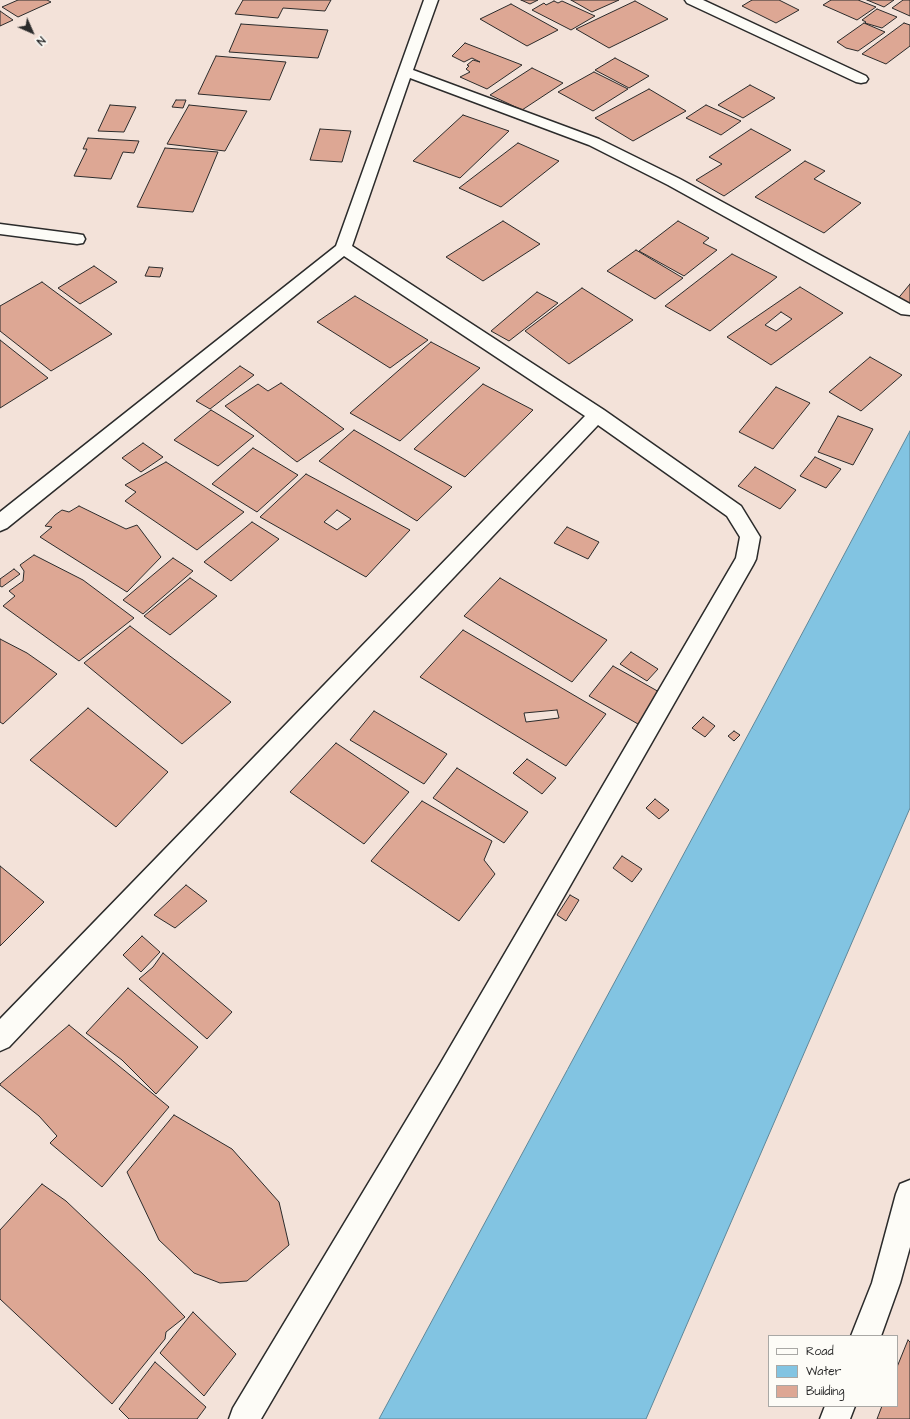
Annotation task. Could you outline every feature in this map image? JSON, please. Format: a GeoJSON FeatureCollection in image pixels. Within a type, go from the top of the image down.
{"type":"FeatureCollection","features":[{"type":"Feature","properties":{"kind":"street"},"geometry":{"type":"LineString","coordinates":[[0,523],[343,248],[431,0]]}},
{"type":"Feature","properties":{"kind":"street"},"geometry":{"type":"LineString","coordinates":[[692,0],[861,79]]}},
{"type":"Feature","properties":{"kind":"street"},"geometry":{"type":"LineString","coordinates":[[406,72],[594,142],[674,182],[764,233],[907,310]]}},
{"type":"Feature","properties":{"kind":"street"},"geometry":{"type":"LineString","coordinates":[[0,229],[77,239]]}},
{"type":"Feature","properties":{"kind":"street"},"geometry":{"type":"LineString","coordinates":[[244,1419],[452,1068],[746,559],[750,536],[734,512],[597,415],[343,248]]}},
{"type":"Feature","properties":{"kind":"street"},"geometry":{"type":"LineString","coordinates":[[0,1038],[597,415]]}},
{"type":"Feature","properties":{"kind":"street"},"geometry":{"type":"LineString","coordinates":[[866,1335],[886,1283],[910,1194]]}},
{"type":"Feature","properties":{"kind":"street"},"geometry":{"type":"LineString","coordinates":[[835,1419],[840,1407]]}},
{"type":"Feature","properties":{"kind":"water"},"geometry":{"type":"Polygon","coordinates":[[[910,431],[910,808],[646,1419],[379,1419],[756,720],[910,431]]]}},
{"type":"Feature","properties":{"kind":"building"},"geometry":{"type":"Polygon","coordinates":[[[18,0],[47,0],[51,2],[18,17],[2,7],[18,0]]]}},
{"type":"Feature","properties":{"kind":"building"},"geometry":{"type":"Polygon","coordinates":[[[243,0],[331,0],[325,11],[283,8],[278,18],[235,14],[243,0]]]}},
{"type":"Feature","properties":{"kind":"building"},"geometry":{"type":"Polygon","coordinates":[[[521,0],[538,0],[530,4],[521,0]]]}},
{"type":"Feature","properties":{"kind":"building"},"geometry":{"type":"Polygon","coordinates":[[[571,0],[619,0],[592,12],[571,0]]]}},
{"type":"Feature","properties":{"kind":"building"},"geometry":{"type":"Polygon","coordinates":[[[752,0],[779,0],[799,10],[776,23],[742,6],[752,0]]]}},
{"type":"Feature","properties":{"kind":"building"},"geometry":{"type":"Polygon","coordinates":[[[831,0],[858,0],[876,7],[857,20],[823,5],[831,0]]]}},
{"type":"Feature","properties":{"kind":"building"},"geometry":{"type":"Polygon","coordinates":[[[867,0],[894,0],[884,7],[867,0]]]}},
{"type":"Feature","properties":{"kind":"building"},"geometry":{"type":"Polygon","coordinates":[[[903,0],[910,0],[910,16],[892,8],[903,0]]]}},
{"type":"Feature","properties":{"kind":"building"},"geometry":{"type":"Polygon","coordinates":[[[554,1],[558,3],[562,1],[595,16],[571,30],[532,10],[544,3],[546,5],[554,1]]]}},
{"type":"Feature","properties":{"kind":"building"},"geometry":{"type":"Polygon","coordinates":[[[635,1],[668,19],[609,48],[576,29],[635,1]]]}},
{"type":"Feature","properties":{"kind":"building"},"geometry":{"type":"Polygon","coordinates":[[[511,4],[558,30],[527,46],[480,19],[511,4]]]}},
{"type":"Feature","properties":{"kind":"building"},"geometry":{"type":"Polygon","coordinates":[[[877,9],[897,17],[882,28],[865,23],[866,22],[862,20],[877,9]]]}},
{"type":"Feature","properties":{"kind":"building"},"geometry":{"type":"Polygon","coordinates":[[[0,11],[13,20],[0,26],[0,11]]]}},
{"type":"Feature","properties":{"kind":"building"},"geometry":{"type":"Polygon","coordinates":[[[864,23],[885,32],[858,51],[846,48],[837,42],[864,23]]]}},
{"type":"Feature","properties":{"kind":"building"},"geometry":{"type":"Polygon","coordinates":[[[904,23],[910,25],[910,46],[886,64],[862,54],[904,23]]]}},
{"type":"Feature","properties":{"kind":"building"},"geometry":{"type":"Polygon","coordinates":[[[241,24],[328,30],[318,58],[229,52],[241,24]]]}},
{"type":"Feature","properties":{"kind":"building"},"geometry":{"type":"Polygon","coordinates":[[[465,43],[522,65],[487,89],[460,77],[470,72],[466,69],[469,66],[467,65],[473,60],[480,62],[472,58],[464,62],[452,56],[465,43]]]}},
{"type":"Feature","properties":{"kind":"building"},"geometry":{"type":"Polygon","coordinates":[[[216,56],[286,62],[270,100],[198,94],[216,56]]]}},
{"type":"Feature","properties":{"kind":"building"},"geometry":{"type":"Polygon","coordinates":[[[615,58],[649,76],[629,88],[595,70],[615,58]]]}},
{"type":"Feature","properties":{"kind":"building"},"geometry":{"type":"Polygon","coordinates":[[[532,68],[563,83],[522,110],[490,95],[532,68]]]}},
{"type":"Feature","properties":{"kind":"building"},"geometry":{"type":"Polygon","coordinates":[[[594,72],[628,89],[593,111],[558,92],[594,72]]]}},
{"type":"Feature","properties":{"kind":"building"},"geometry":{"type":"Polygon","coordinates":[[[750,85],[775,98],[743,118],[718,105],[750,85]]]}},
{"type":"Feature","properties":{"kind":"building"},"geometry":{"type":"Polygon","coordinates":[[[649,89],[686,111],[633,141],[595,118],[649,89]]]}},
{"type":"Feature","properties":{"kind":"building"},"geometry":{"type":"Polygon","coordinates":[[[176,100],[186,100],[183,108],[172,107],[176,100]]]}},
{"type":"Feature","properties":{"kind":"building"},"geometry":{"type":"Polygon","coordinates":[[[110,105],[136,107],[124,132],[98,131],[110,105]]]}},
{"type":"Feature","properties":{"kind":"building"},"geometry":{"type":"Polygon","coordinates":[[[189,105],[247,111],[225,151],[167,144],[189,105]]]}},
{"type":"Feature","properties":{"kind":"building"},"geometry":{"type":"Polygon","coordinates":[[[706,105],[741,121],[721,135],[686,118],[706,105]]]}},
{"type":"Feature","properties":{"kind":"building"},"geometry":{"type":"Polygon","coordinates":[[[463,115],[509,131],[460,178],[413,161],[463,115]]]}},
{"type":"Feature","properties":{"kind":"building"},"geometry":{"type":"Polygon","coordinates":[[[320,129],[351,131],[342,162],[310,160],[320,129]]]}},
{"type":"Feature","properties":{"kind":"building"},"geometry":{"type":"Polygon","coordinates":[[[751,129],[791,150],[724,196],[696,180],[722,164],[709,157],[751,129]]]}},
{"type":"Feature","properties":{"kind":"building"},"geometry":{"type":"Polygon","coordinates":[[[88,138],[139,141],[134,153],[123,152],[111,179],[74,176],[87,149],[83,149],[88,138]]]}},
{"type":"Feature","properties":{"kind":"building"},"geometry":{"type":"Polygon","coordinates":[[[518,143],[559,161],[501,207],[459,188],[518,143]]]}},
{"type":"Feature","properties":{"kind":"building"},"geometry":{"type":"Polygon","coordinates":[[[165,148],[218,152],[193,212],[137,207],[165,148]]]}},
{"type":"Feature","properties":{"kind":"building"},"geometry":{"type":"Polygon","coordinates":[[[805,161],[825,171],[814,179],[861,203],[824,233],[755,197],[805,161]]]}},
{"type":"Feature","properties":{"kind":"building"},"geometry":{"type":"Polygon","coordinates":[[[503,221],[540,244],[483,281],[446,257],[503,221]]]}},
{"type":"Feature","properties":{"kind":"building"},"geometry":{"type":"Polygon","coordinates":[[[678,221],[709,238],[703,243],[717,250],[684,276],[639,251],[678,221]]]}},
{"type":"Feature","properties":{"kind":"building"},"geometry":{"type":"Polygon","coordinates":[[[636,250],[683,278],[655,299],[607,271],[636,250]]]}},
{"type":"Feature","properties":{"kind":"building"},"geometry":{"type":"Polygon","coordinates":[[[732,254],[777,277],[710,331],[665,306],[732,254]]]}},
{"type":"Feature","properties":{"kind":"building"},"geometry":{"type":"Polygon","coordinates":[[[94,266],[117,282],[80,304],[58,288],[94,266]]]}},
{"type":"Feature","properties":{"kind":"building"},"geometry":{"type":"Polygon","coordinates":[[[149,267],[163,268],[160,277],[145,276],[149,267]]]}},
{"type":"Feature","properties":{"kind":"building"},"geometry":{"type":"Polygon","coordinates":[[[42,282],[112,334],[51,371],[0,331],[0,306],[42,282]]]}},
{"type":"Feature","properties":{"kind":"building"},"geometry":{"type":"Polygon","coordinates":[[[910,284],[910,307],[896,301],[910,284]]]}},
{"type":"Feature","properties":{"kind":"building"},"geometry":{"type":"Polygon","coordinates":[[[800,287],[843,313],[771,365],[727,337],[800,287]],[[781,312],[765,325],[776,331],[792,319],[781,312]]]}},
{"type":"Feature","properties":{"kind":"building"},"geometry":{"type":"Polygon","coordinates":[[[582,288],[633,320],[569,364],[525,331],[582,288]]]}},
{"type":"Feature","properties":{"kind":"building"},"geometry":{"type":"Polygon","coordinates":[[[537,292],[558,303],[509,341],[491,331],[537,292]]]}},
{"type":"Feature","properties":{"kind":"building"},"geometry":{"type":"Polygon","coordinates":[[[355,296],[428,340],[390,368],[317,322],[355,296]]]}},
{"type":"Feature","properties":{"kind":"building"},"geometry":{"type":"Polygon","coordinates":[[[0,340],[48,378],[0,408],[0,340]]]}},
{"type":"Feature","properties":{"kind":"building"},"geometry":{"type":"Polygon","coordinates":[[[431,342],[480,368],[400,441],[350,413],[431,342]]]}},
{"type":"Feature","properties":{"kind":"building"},"geometry":{"type":"Polygon","coordinates":[[[870,357],[902,375],[861,411],[829,392],[870,357]]]}},
{"type":"Feature","properties":{"kind":"building"},"geometry":{"type":"Polygon","coordinates":[[[240,366],[254,375],[210,409],[196,401],[240,366]]]}},
{"type":"Feature","properties":{"kind":"building"},"geometry":{"type":"Polygon","coordinates":[[[281,383],[344,429],[297,462],[225,406],[258,384],[268,391],[281,383]]]}},
{"type":"Feature","properties":{"kind":"building"},"geometry":{"type":"Polygon","coordinates":[[[483,384],[533,410],[465,477],[414,449],[483,384]]]}},
{"type":"Feature","properties":{"kind":"building"},"geometry":{"type":"Polygon","coordinates":[[[776,387],[810,403],[773,449],[739,432],[776,387]]]}},
{"type":"Feature","properties":{"kind":"building"},"geometry":{"type":"Polygon","coordinates":[[[211,410],[254,436],[218,466],[174,440],[211,410]]]}},
{"type":"Feature","properties":{"kind":"building"},"geometry":{"type":"Polygon","coordinates":[[[838,416],[873,429],[853,465],[818,452],[838,416]]]}},
{"type":"Feature","properties":{"kind":"building"},"geometry":{"type":"Polygon","coordinates":[[[354,430],[452,487],[417,521],[319,461],[354,430]]]}},
{"type":"Feature","properties":{"kind":"building"},"geometry":{"type":"Polygon","coordinates":[[[143,443],[163,457],[141,472],[122,458],[143,443]]]}},
{"type":"Feature","properties":{"kind":"building"},"geometry":{"type":"Polygon","coordinates":[[[253,448],[298,475],[257,512],[212,484],[253,448]]]}},
{"type":"Feature","properties":{"kind":"building"},"geometry":{"type":"Polygon","coordinates":[[[815,457],[841,469],[826,488],[800,476],[815,457]]]}},
{"type":"Feature","properties":{"kind":"building"},"geometry":{"type":"Polygon","coordinates":[[[166,462],[244,512],[197,550],[125,501],[136,492],[125,485],[166,462]]]}},
{"type":"Feature","properties":{"kind":"building"},"geometry":{"type":"Polygon","coordinates":[[[755,467],[796,490],[780,509],[738,486],[755,467]]]}},
{"type":"Feature","properties":{"kind":"building"},"geometry":{"type":"Polygon","coordinates":[[[306,474],[410,530],[366,577],[260,517],[306,474]],[[337,510],[324,522],[337,530],[351,519],[337,510]]]}},
{"type":"Feature","properties":{"kind":"building"},"geometry":{"type":"Polygon","coordinates":[[[79,506],[126,529],[137,525],[161,557],[127,592],[40,537],[52,527],[45,526],[55,515],[62,510],[69,512],[79,506]]]}},
{"type":"Feature","properties":{"kind":"building"},"geometry":{"type":"Polygon","coordinates":[[[252,522],[279,539],[231,581],[204,562],[252,522]]]}},
{"type":"Feature","properties":{"kind":"building"},"geometry":{"type":"Polygon","coordinates":[[[567,527],[599,542],[588,559],[554,543],[567,527]]]}},
{"type":"Feature","properties":{"kind":"building"},"geometry":{"type":"Polygon","coordinates":[[[34,555],[83,580],[134,618],[79,661],[3,606],[15,596],[9,591],[23,581],[24,571],[20,565],[34,555]]]}},
{"type":"Feature","properties":{"kind":"building"},"geometry":{"type":"Polygon","coordinates":[[[173,558],[193,571],[143,614],[123,600],[173,558]]]}},
{"type":"Feature","properties":{"kind":"building"},"geometry":{"type":"Polygon","coordinates":[[[14,569],[20,574],[2,587],[0,586],[0,579],[14,569]]]}},
{"type":"Feature","properties":{"kind":"building"},"geometry":{"type":"Polygon","coordinates":[[[190,578],[217,596],[170,635],[144,616],[190,578]]]}},
{"type":"Feature","properties":{"kind":"building"},"geometry":{"type":"Polygon","coordinates":[[[500,578],[607,640],[572,682],[464,616],[500,578]]]}},
{"type":"Feature","properties":{"kind":"building"},"geometry":{"type":"Polygon","coordinates":[[[130,626],[231,702],[182,744],[84,663],[130,626]]]}},
{"type":"Feature","properties":{"kind":"building"},"geometry":{"type":"Polygon","coordinates":[[[463,630],[606,714],[566,766],[420,677],[463,630]],[[557,710],[524,713],[526,722],[559,718],[557,710]]]}},
{"type":"Feature","properties":{"kind":"building"},"geometry":{"type":"Polygon","coordinates":[[[0,639],[27,653],[57,674],[3,724],[0,722],[0,639]]]}},
{"type":"Feature","properties":{"kind":"building"},"geometry":{"type":"Polygon","coordinates":[[[631,652],[658,669],[647,681],[620,664],[631,652]]]}},
{"type":"Feature","properties":{"kind":"building"},"geometry":{"type":"Polygon","coordinates":[[[613,666],[661,693],[638,724],[589,696],[613,666]]]}},
{"type":"Feature","properties":{"kind":"building"},"geometry":{"type":"Polygon","coordinates":[[[88,708],[168,772],[116,827],[30,760],[88,708]]]}},
{"type":"Feature","properties":{"kind":"building"},"geometry":{"type":"Polygon","coordinates":[[[374,711],[447,754],[424,784],[350,740],[374,711]]]}},
{"type":"Feature","properties":{"kind":"building"},"geometry":{"type":"Polygon","coordinates":[[[703,717],[715,726],[705,737],[692,728],[703,717]]]}},
{"type":"Feature","properties":{"kind":"building"},"geometry":{"type":"Polygon","coordinates":[[[734,731],[740,735],[734,741],[728,736],[734,731]]]}},
{"type":"Feature","properties":{"kind":"building"},"geometry":{"type":"Polygon","coordinates":[[[336,743],[409,792],[364,844],[290,792],[336,743]]]}},
{"type":"Feature","properties":{"kind":"building"},"geometry":{"type":"Polygon","coordinates":[[[527,759],[556,778],[542,794],[513,773],[527,759]]]}},
{"type":"Feature","properties":{"kind":"building"},"geometry":{"type":"Polygon","coordinates":[[[457,768],[528,812],[504,843],[433,798],[457,768]]]}},
{"type":"Feature","properties":{"kind":"building"},"geometry":{"type":"Polygon","coordinates":[[[655,799],[669,810],[659,819],[646,808],[655,799]]]}},
{"type":"Feature","properties":{"kind":"building"},"geometry":{"type":"Polygon","coordinates":[[[422,801],[492,841],[484,860],[495,874],[459,921],[371,861],[422,801]]]}},
{"type":"Feature","properties":{"kind":"building"},"geometry":{"type":"Polygon","coordinates":[[[622,856],[642,869],[632,882],[613,868],[622,856]]]}},
{"type":"Feature","properties":{"kind":"building"},"geometry":{"type":"Polygon","coordinates":[[[0,866],[44,902],[0,946],[0,866]]]}},
{"type":"Feature","properties":{"kind":"building"},"geometry":{"type":"Polygon","coordinates":[[[186,885],[207,901],[175,928],[154,915],[186,885]]]}},
{"type":"Feature","properties":{"kind":"building"},"geometry":{"type":"Polygon","coordinates":[[[570,895],[579,900],[566,921],[557,915],[570,895]]]}},
{"type":"Feature","properties":{"kind":"building"},"geometry":{"type":"Polygon","coordinates":[[[142,936],[160,952],[141,972],[123,955],[142,936]]]}},
{"type":"Feature","properties":{"kind":"building"},"geometry":{"type":"Polygon","coordinates":[[[163,953],[232,1012],[207,1039],[139,979],[153,967],[163,953]]]}},
{"type":"Feature","properties":{"kind":"building"},"geometry":{"type":"Polygon","coordinates":[[[128,988],[198,1047],[156,1094],[122,1060],[86,1033],[128,988]]]}},
{"type":"Feature","properties":{"kind":"building"},"geometry":{"type":"Polygon","coordinates":[[[69,1025],[169,1107],[102,1187],[50,1143],[57,1136],[39,1116],[0,1085],[69,1025]]]}},
{"type":"Feature","properties":{"kind":"building"},"geometry":{"type":"Polygon","coordinates":[[[174,1115],[232,1149],[279,1202],[289,1245],[247,1281],[220,1283],[194,1273],[159,1240],[127,1172],[174,1115]]]}},
{"type":"Feature","properties":{"kind":"building"},"geometry":{"type":"Polygon","coordinates":[[[42,1184],[66,1201],[144,1275],[185,1317],[166,1332],[165,1339],[112,1404],[0,1299],[0,1230],[42,1184]]]}},
{"type":"Feature","properties":{"kind":"building"},"geometry":{"type":"Polygon","coordinates":[[[193,1312],[236,1354],[204,1396],[160,1353],[193,1312]]]}},
{"type":"Feature","properties":{"kind":"building"},"geometry":{"type":"Polygon","coordinates":[[[908,1340],[910,1342],[910,1419],[877,1419],[882,1407],[898,1407],[898,1365],[908,1340]]]}},
{"type":"Feature","properties":{"kind":"building"},"geometry":{"type":"Polygon","coordinates":[[[155,1362],[206,1407],[197,1419],[129,1419],[119,1409],[155,1362]]]}}]}
